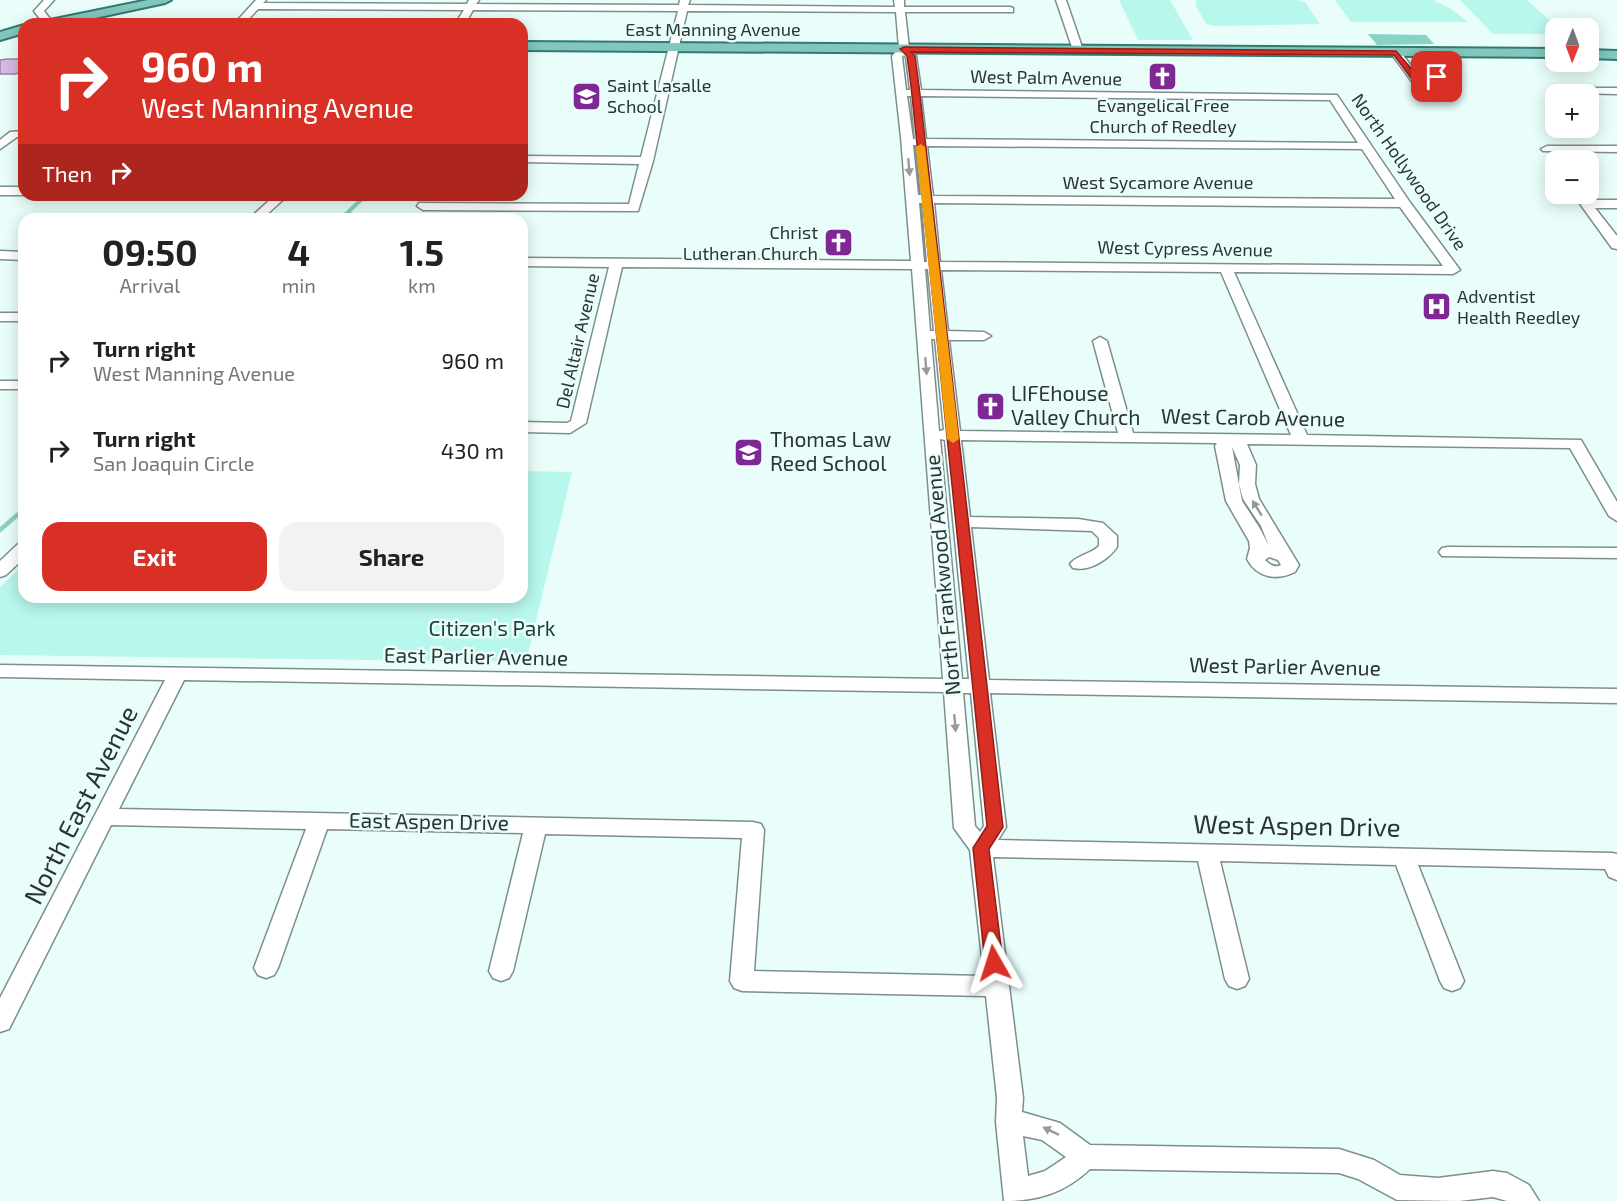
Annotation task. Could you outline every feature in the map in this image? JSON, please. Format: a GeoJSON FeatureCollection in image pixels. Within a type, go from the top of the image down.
{"type":"FeatureCollection","features":[{"type":"Feature","properties":{"kind":"main road"},"geometry":{"type":"LineString","coordinates":[[78,18],[165,0]]}},
{"type":"Feature","properties":{"kind":"main road"},"geometry":{"type":"LineString","coordinates":[[0,36],[18,31]]}},
{"type":"Feature","properties":{"kind":"main road"},"geometry":{"type":"LineString","coordinates":[[0,42],[18,42]]}},
{"type":"Feature","properties":{"kind":"main road","name":"East Manning Avenue"},"geometry":{"type":"LineString","coordinates":[[528,46],[1545,53]]}},
{"type":"Feature","properties":{"kind":"main road"},"geometry":{"type":"LineString","coordinates":[[1599,53],[1617,53]]}},
{"type":"Feature","properties":{"kind":"street"},"geometry":{"type":"LineString","coordinates":[[44,18],[39,11],[49,0]]}},
{"type":"Feature","properties":{"kind":"street"},"geometry":{"type":"LineString","coordinates":[[1061,0],[1078,50]]}},
{"type":"Feature","properties":{"kind":"street"},"geometry":{"type":"LineString","coordinates":[[244,18],[258,3],[899,5],[1010,10]]}},
{"type":"Feature","properties":{"kind":"street"},"geometry":{"type":"LineString","coordinates":[[464,18],[472,4]]}},
{"type":"Feature","properties":{"kind":"street"},"geometry":{"type":"LineString","coordinates":[[423,206],[634,208],[685,4]]}},
{"type":"Feature","properties":{"kind":"street","name":"North Frankwood Avenue"},"geometry":{"type":"LineString","coordinates":[[899,5],[904,49],[911,56],[927,199],[923,335],[951,685],[965,828],[981,848],[1010,1098],[1009,1122],[1016,1196]]}},
{"type":"Feature","properties":{"kind":"street","name":"North Frankwood Avenue"},"geometry":{"type":"LineString","coordinates":[[904,49],[897,56],[903,93],[912,199],[942,335],[952,436],[964,522],[995,827],[981,848]]}},
{"type":"Feature","properties":{"kind":"street"},"geometry":{"type":"LineString","coordinates":[[1396,53],[1414,77]]}},
{"type":"Feature","properties":{"kind":"street"},"geometry":{"type":"LineString","coordinates":[[1599,92],[1617,92]]}},
{"type":"Feature","properties":{"kind":"street","name":"West Palm Avenue"},"geometry":{"type":"LineString","coordinates":[[903,93],[1333,97]]}},
{"type":"Feature","properties":{"kind":"street","name":"North Hollywood Drive"},"geometry":{"type":"LineString","coordinates":[[1333,97],[1404,203],[1453,270]]}},
{"type":"Feature","properties":{"kind":"street"},"geometry":{"type":"LineString","coordinates":[[0,146],[18,135]]}},
{"type":"Feature","properties":{"kind":"street"},"geometry":{"type":"LineString","coordinates":[[907,142],[1366,146]]}},
{"type":"Feature","properties":{"kind":"street"},"geometry":{"type":"LineString","coordinates":[[1548,150],[1547,148],[1617,149]]}},
{"type":"Feature","properties":{"kind":"street"},"geometry":{"type":"LineString","coordinates":[[528,159],[647,160]]}},
{"type":"Feature","properties":{"kind":"street"},"geometry":{"type":"LineString","coordinates":[[0,191],[18,191]]}},
{"type":"Feature","properties":{"kind":"street","name":"West Sycamore Avenue"},"geometry":{"type":"LineString","coordinates":[[912,199],[1404,203]]}},
{"type":"Feature","properties":{"kind":"street"},"geometry":{"type":"LineString","coordinates":[[262,213],[275,201]]}},
{"type":"Feature","properties":{"kind":"street"},"geometry":{"type":"LineString","coordinates":[[417,213],[428,201]]}},
{"type":"Feature","properties":{"kind":"street"},"geometry":{"type":"LineString","coordinates":[[1599,201],[1617,204]]}},
{"type":"Feature","properties":{"kind":"street"},"geometry":{"type":"LineString","coordinates":[[1587,204],[1617,245]]}},
{"type":"Feature","properties":{"kind":"street"},"geometry":{"type":"LineString","coordinates":[[0,255],[18,255]]}},
{"type":"Feature","properties":{"kind":"street","name":"West Cypress Avenue"},"geometry":{"type":"LineString","coordinates":[[528,262],[1453,270]]}},
{"type":"Feature","properties":{"kind":"street","name":"Del Altair Avenue"},"geometry":{"type":"LineString","coordinates":[[528,428],[574,427],[579,423],[616,263]]}},
{"type":"Feature","properties":{"kind":"street"},"geometry":{"type":"LineString","coordinates":[[1226,268],[1301,440]]}},
{"type":"Feature","properties":{"kind":"street"},"geometry":{"type":"LineString","coordinates":[[0,317],[18,317]]}},
{"type":"Feature","properties":{"kind":"street"},"geometry":{"type":"LineString","coordinates":[[923,335],[984,336]]}},
{"type":"Feature","properties":{"kind":"street"},"geometry":{"type":"LineString","coordinates":[[1100,341],[1127,438]]}},
{"type":"Feature","properties":{"kind":"street"},"geometry":{"type":"LineString","coordinates":[[0,385],[18,385]]}},
{"type":"Feature","properties":{"kind":"street","name":"West Carob Avenue"},"geometry":{"type":"LineString","coordinates":[[931,434],[1227,442],[1301,440],[1575,443],[1617,516]]}},
{"type":"Feature","properties":{"kind":"street"},"geometry":{"type":"LineString","coordinates":[[1227,442],[1240,446],[1248,465],[1247,484],[1251,499],[1269,526],[1278,548],[1286,557],[1271,552],[1258,556],[1259,547],[1255,536],[1232,494],[1227,442]]}},
{"type":"Feature","properties":{"kind":"street"},"geometry":{"type":"LineString","coordinates":[[964,522],[1078,524],[1097,527],[1108,536],[1108,548],[1099,556],[1079,564]]}},
{"type":"Feature","properties":{"kind":"street"},"geometry":{"type":"LineString","coordinates":[[1448,552],[1617,553]]}},
{"type":"Feature","properties":{"kind":"street"},"geometry":{"type":"LineString","coordinates":[[0,571],[18,554]]}},
{"type":"Feature","properties":{"kind":"street","name":"East Parlier Avenue"},"geometry":{"type":"LineString","coordinates":[[0,671],[951,685]]}},
{"type":"Feature","properties":{"kind":"street","name":"North East Avenue"},"geometry":{"type":"LineString","coordinates":[[0,1022],[177,675]]}},
{"type":"Feature","properties":{"kind":"street","name":"West Parlier Avenue"},"geometry":{"type":"LineString","coordinates":[[951,685],[1617,696]]}},
{"type":"Feature","properties":{"kind":"street","name":"East Aspen Drive"},"geometry":{"type":"LineString","coordinates":[[106,817],[753,830],[742,981],[997,986]]}},
{"type":"Feature","properties":{"kind":"street"},"geometry":{"type":"LineString","coordinates":[[266,968],[320,820]]}},
{"type":"Feature","properties":{"kind":"street"},"geometry":{"type":"LineString","coordinates":[[501,971],[536,825]]}},
{"type":"Feature","properties":{"kind":"street","name":"West Aspen Drive"},"geometry":{"type":"LineString","coordinates":[[981,848],[1404,856],[1614,866]]}},
{"type":"Feature","properties":{"kind":"street"},"geometry":{"type":"LineString","coordinates":[[1207,853],[1237,979]]}},
{"type":"Feature","properties":{"kind":"street"},"geometry":{"type":"LineString","coordinates":[[1404,856],[1452,981]]}},
{"type":"Feature","properties":{"kind":"street"},"geometry":{"type":"LineString","coordinates":[[1009,1122],[1037,1125],[1064,1138],[1085,1157],[1340,1161],[1365,1169],[1400,1194],[1493,1184],[1507,1186],[1526,1201]]}},
{"type":"Feature","properties":{"kind":"street"},"geometry":{"type":"LineString","coordinates":[[1016,1196],[1065,1176],[1085,1157]]}},
{"type":"Feature","properties":{"kind":"green space"},"geometry":{"type":"Polygon","coordinates":[[[1119,0],[1170,0],[1193,40],[1138,40],[1119,0]]]}},
{"type":"Feature","properties":{"kind":"green space"},"geometry":{"type":"Polygon","coordinates":[[[1196,0],[1297,0],[1305,2],[1320,24],[1215,26],[1206,24],[1196,6],[1196,0]]]}},
{"type":"Feature","properties":{"kind":"green space"},"geometry":{"type":"Polygon","coordinates":[[[1335,0],[1433,0],[1451,9],[1468,22],[1351,22],[1335,0]]]}},
{"type":"Feature","properties":{"kind":"green space"},"geometry":{"type":"Polygon","coordinates":[[[1460,0],[1527,0],[1547,18],[1545,18],[1545,34],[1493,34],[1460,0]]]}},
{"type":"Feature","properties":{"kind":"green space","name":"Citizen's Park"},"geometry":{"type":"Polygon","coordinates":[[[528,471],[572,472],[526,662],[0,655],[0,587],[18,570],[18,603],[528,603],[528,471]]]}},
{"type":"Feature","properties":{"kind":"shaded area"},"geometry":{"type":"Polygon","coordinates":[[[1368,34],[1426,35],[1434,44],[1377,45],[1368,34]]]}},
{"type":"Feature","properties":{"kind":"building"},"geometry":{"type":"Polygon","coordinates":[[[18,59],[18,72],[0,74],[0,60],[18,59]]]}},
{"type":"Feature","properties":{"kind":"waterway"},"geometry":{"type":"LineString","coordinates":[[347,213],[360,201]]}},
{"type":"Feature","properties":{"kind":"waterway"},"geometry":{"type":"LineString","coordinates":[[0,530],[18,514]]}},
{"type":"Feature","properties":{"kind":"slow traffic"},"geometry":{"type":"LineString","coordinates":[[921,147],[953,439]]}},
{"type":"Feature","properties":{"kind":"place","name":"Evangelical Free Church of Reedley"},"geometry":{"type":"Point","coordinates":[1163,77]}},
{"type":"Feature","properties":{"kind":"place","name":"Saint Lasalle School"},"geometry":{"type":"Point","coordinates":[586,96]}},
{"type":"Feature","properties":{"kind":"place","name":"Christ Lutheran Church"},"geometry":{"type":"Point","coordinates":[839,243]}},
{"type":"Feature","properties":{"kind":"place","name":"Adventist Health Reedley"},"geometry":{"type":"Point","coordinates":[1436,307]}},
{"type":"Feature","properties":{"kind":"place","name":"LIFEhouse Valley Church"},"geometry":{"type":"Point","coordinates":[990,406]}},
{"type":"Feature","properties":{"kind":"place","name":"Thomas Law Reed School"},"geometry":{"type":"Point","coordinates":[749,452]}},
{"type":"Feature","properties":{"kind":"route"},"geometry":{"type":"LineString","coordinates":[[994,963],[981,848],[995,827],[979,685],[976,634],[964,522],[957,486],[915,86],[911,56],[904,49],[1396,53],[1414,77],[1437,77]]}}]}
